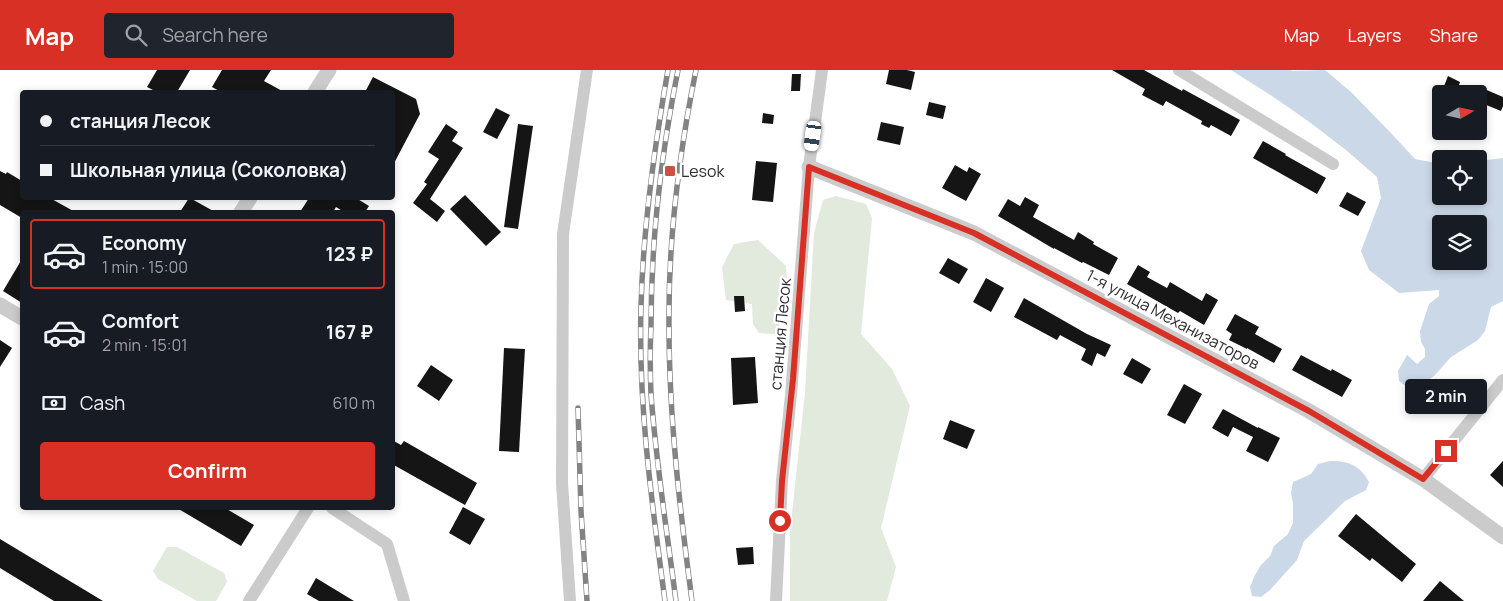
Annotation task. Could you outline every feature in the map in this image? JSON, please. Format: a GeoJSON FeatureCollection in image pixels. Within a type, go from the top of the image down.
{"type":"FeatureCollection","features":[{"type":"Feature","properties":{"kind":"street"},"geometry":{"type":"LineString","coordinates":[[316,90],[329,70]]}},
{"type":"Feature","properties":{"kind":"street"},"geometry":{"type":"LineString","coordinates":[[570,601],[562,483],[563,234],[587,70]]}},
{"type":"Feature","properties":{"kind":"street","name":"станция Лесок"},"geometry":{"type":"LineString","coordinates":[[776,601],[782,481],[792,386],[809,167],[822,70]]}},
{"type":"Feature","properties":{"kind":"street"},"geometry":{"type":"LineString","coordinates":[[1179,70],[1333,164]]}},
{"type":"Feature","properties":{"kind":"street","name":"1-я улица Механизаторов"},"geometry":{"type":"LineString","coordinates":[[809,167],[974,233],[1309,411],[1423,479],[1503,537]]}},
{"type":"Feature","properties":{"kind":"street"},"geometry":{"type":"LineString","coordinates":[[0,305],[20,317]]}},
{"type":"Feature","properties":{"kind":"street"},"geometry":{"type":"LineString","coordinates":[[1423,479],[1503,380]]}},
{"type":"Feature","properties":{"kind":"street"},"geometry":{"type":"LineString","coordinates":[[249,601],[307,510]]}},
{"type":"Feature","properties":{"kind":"street"},"geometry":{"type":"LineString","coordinates":[[335,510],[386,544],[404,601]]}},
{"type":"Feature","properties":{"kind":"shaded area"},"geometry":{"type":"Polygon","coordinates":[[[836,196],[866,204],[872,218],[861,334],[892,369],[910,406],[881,528],[896,567],[887,601],[790,601],[790,532],[805,392],[814,233],[823,200],[836,196]]]}},
{"type":"Feature","properties":{"kind":"shaded area"},"geometry":{"type":"Polygon","coordinates":[[[758,240],[786,266],[789,306],[775,334],[759,333],[753,324],[752,304],[726,300],[722,267],[734,244],[758,240]]]}},
{"type":"Feature","properties":{"kind":"shaded area"},"geometry":{"type":"Polygon","coordinates":[[[167,547],[177,547],[224,573],[227,582],[216,601],[197,601],[158,579],[153,571],[167,547]]]}},
{"type":"Feature","properties":{"kind":"water"},"geometry":{"type":"Polygon","coordinates":[[[1231,70],[1325,70],[1351,92],[1415,159],[1432,162],[1432,205],[1487,205],[1487,160],[1503,158],[1503,301],[1491,307],[1485,331],[1478,340],[1451,357],[1426,382],[1406,386],[1399,381],[1398,371],[1407,355],[1417,364],[1425,357],[1425,349],[1421,342],[1420,331],[1429,304],[1439,296],[1439,290],[1399,293],[1369,270],[1361,251],[1381,198],[1377,177],[1308,121],[1231,70]]]}},
{"type":"Feature","properties":{"kind":"water"},"geometry":{"type":"Polygon","coordinates":[[[1330,461],[1348,463],[1358,468],[1369,482],[1366,490],[1345,501],[1304,541],[1297,560],[1270,590],[1261,597],[1252,596],[1250,587],[1255,575],[1270,556],[1274,546],[1288,534],[1293,523],[1291,493],[1293,482],[1311,474],[1318,464],[1330,461]]]}},
{"type":"Feature","properties":{"kind":"building"},"geometry":{"type":"Polygon","coordinates":[[[157,70],[190,70],[178,90],[153,90],[147,87],[157,70]]]}},
{"type":"Feature","properties":{"kind":"building"},"geometry":{"type":"Polygon","coordinates":[[[222,70],[271,70],[264,81],[280,90],[217,90],[212,87],[222,70]]]}},
{"type":"Feature","properties":{"kind":"building"},"geometry":{"type":"Polygon","coordinates":[[[889,70],[915,72],[911,90],[886,84],[889,70]]]}},
{"type":"Feature","properties":{"kind":"building"},"geometry":{"type":"Polygon","coordinates":[[[1112,70],[1144,70],[1240,120],[1231,136],[1211,125],[1209,128],[1201,124],[1202,121],[1166,101],[1163,106],[1142,95],[1145,89],[1112,70]]]}},
{"type":"Feature","properties":{"kind":"building"},"geometry":{"type":"Polygon","coordinates":[[[792,74],[801,74],[800,91],[791,91],[792,74]]]}},
{"type":"Feature","properties":{"kind":"building"},"geometry":{"type":"Polygon","coordinates":[[[1448,76],[1460,82],[1459,85],[1444,85],[1448,76]]]}},
{"type":"Feature","properties":{"kind":"building"},"geometry":{"type":"Polygon","coordinates":[[[373,77],[416,99],[420,114],[395,161],[395,90],[366,90],[373,77]]]}},
{"type":"Feature","properties":{"kind":"building"},"geometry":{"type":"Polygon","coordinates":[[[1488,91],[1503,97],[1501,111],[1488,106],[1488,91]]]}},
{"type":"Feature","properties":{"kind":"building"},"geometry":{"type":"Polygon","coordinates":[[[929,102],[946,106],[943,119],[926,115],[929,102]]]}},
{"type":"Feature","properties":{"kind":"building"},"geometry":{"type":"Polygon","coordinates":[[[496,108],[510,115],[497,139],[483,132],[496,108]]]}},
{"type":"Feature","properties":{"kind":"building"},"geometry":{"type":"Polygon","coordinates":[[[763,113],[774,115],[773,124],[762,123],[763,113]]]}},
{"type":"Feature","properties":{"kind":"building"},"geometry":{"type":"Polygon","coordinates":[[[881,122],[904,127],[900,145],[877,140],[881,122]]]}},
{"type":"Feature","properties":{"kind":"building"},"geometry":{"type":"Polygon","coordinates":[[[446,124],[458,132],[452,141],[463,148],[430,199],[445,211],[437,222],[413,203],[427,184],[424,182],[439,159],[428,152],[446,124]]]}},
{"type":"Feature","properties":{"kind":"building"},"geometry":{"type":"Polygon","coordinates":[[[518,124],[533,126],[518,229],[504,227],[518,124]]]}},
{"type":"Feature","properties":{"kind":"building"},"geometry":{"type":"Polygon","coordinates":[[[1263,141],[1326,178],[1317,194],[1253,158],[1263,141]]]}},
{"type":"Feature","properties":{"kind":"building"},"geometry":{"type":"Polygon","coordinates":[[[756,161],[777,163],[773,202],[752,200],[756,161]]]}},
{"type":"Feature","properties":{"kind":"building"},"geometry":{"type":"Polygon","coordinates":[[[955,165],[967,172],[969,167],[981,174],[966,201],[942,188],[955,165]]]}},
{"type":"Feature","properties":{"kind":"building"},"geometry":{"type":"Polygon","coordinates":[[[0,171],[6,174],[7,172],[20,180],[20,200],[54,200],[71,210],[20,210],[20,217],[0,205],[0,171]]]}},
{"type":"Feature","properties":{"kind":"building"},"geometry":{"type":"Polygon","coordinates":[[[1347,192],[1366,202],[1358,216],[1339,206],[1347,192]]]}},
{"type":"Feature","properties":{"kind":"building"},"geometry":{"type":"Polygon","coordinates":[[[465,195],[501,232],[486,246],[450,209],[465,195]]]}},
{"type":"Feature","properties":{"kind":"building"},"geometry":{"type":"Polygon","coordinates":[[[1025,197],[1039,205],[1033,217],[1074,240],[1078,232],[1094,242],[1093,244],[1118,258],[1109,275],[1054,249],[998,216],[1008,199],[1020,206],[1025,197]]]}},
{"type":"Feature","properties":{"kind":"building"},"geometry":{"type":"Polygon","coordinates":[[[188,200],[194,200],[211,210],[181,210],[188,200]]]}},
{"type":"Feature","properties":{"kind":"building"},"geometry":{"type":"Polygon","coordinates":[[[308,200],[359,200],[369,206],[366,210],[341,210],[336,207],[334,210],[301,210],[308,200]]]}},
{"type":"Feature","properties":{"kind":"building"},"geometry":{"type":"Polygon","coordinates":[[[948,258],[968,269],[959,284],[939,273],[948,258]]]}},
{"type":"Feature","properties":{"kind":"building"},"geometry":{"type":"Polygon","coordinates":[[[20,262],[20,302],[3,291],[20,262]]]}},
{"type":"Feature","properties":{"kind":"building"},"geometry":{"type":"Polygon","coordinates":[[[1138,265],[1150,272],[1147,277],[1167,288],[1170,282],[1202,301],[1206,293],[1218,300],[1204,325],[1180,311],[1178,313],[1127,284],[1138,265]]]}},
{"type":"Feature","properties":{"kind":"building"},"geometry":{"type":"Polygon","coordinates":[[[986,278],[1004,288],[991,312],[973,302],[986,278]]]}},
{"type":"Feature","properties":{"kind":"building"},"geometry":{"type":"Polygon","coordinates":[[[734,296],[744,296],[745,311],[735,312],[734,296]]]}},
{"type":"Feature","properties":{"kind":"building"},"geometry":{"type":"Polygon","coordinates":[[[1024,298],[1087,334],[1111,345],[1105,357],[1097,353],[1092,366],[1081,360],[1086,349],[1060,335],[1057,340],[1014,317],[1024,298]]]}},
{"type":"Feature","properties":{"kind":"building"},"geometry":{"type":"Polygon","coordinates":[[[1235,314],[1259,327],[1255,334],[1282,349],[1274,363],[1229,340],[1232,334],[1226,330],[1235,314]]]}},
{"type":"Feature","properties":{"kind":"building"},"geometry":{"type":"Polygon","coordinates":[[[0,340],[12,348],[0,367],[0,340]]]}},
{"type":"Feature","properties":{"kind":"building"},"geometry":{"type":"Polygon","coordinates":[[[504,348],[525,349],[519,452],[499,451],[504,348]]]}},
{"type":"Feature","properties":{"kind":"building"},"geometry":{"type":"Polygon","coordinates":[[[1301,355],[1352,380],[1342,397],[1292,370],[1301,355]]]}},
{"type":"Feature","properties":{"kind":"building"},"geometry":{"type":"Polygon","coordinates":[[[755,357],[758,403],[733,405],[731,358],[755,357]]]}},
{"type":"Feature","properties":{"kind":"building"},"geometry":{"type":"Polygon","coordinates":[[[1132,358],[1151,369],[1142,384],[1123,374],[1132,358]]]}},
{"type":"Feature","properties":{"kind":"building"},"geometry":{"type":"Polygon","coordinates":[[[431,365],[453,380],[439,401],[417,386],[431,365]]]}},
{"type":"Feature","properties":{"kind":"building"},"geometry":{"type":"Polygon","coordinates":[[[1184,384],[1202,394],[1185,424],[1167,415],[1184,384]]]}},
{"type":"Feature","properties":{"kind":"building"},"geometry":{"type":"Polygon","coordinates":[[[1223,409],[1280,438],[1268,462],[1246,451],[1253,437],[1233,427],[1228,437],[1212,428],[1223,409]]]}},
{"type":"Feature","properties":{"kind":"building"},"geometry":{"type":"Polygon","coordinates":[[[950,420],[975,430],[967,449],[943,439],[950,420]]]}},
{"type":"Feature","properties":{"kind":"building"},"geometry":{"type":"Polygon","coordinates":[[[404,441],[477,483],[465,505],[395,466],[395,442],[401,445],[404,441]]]}},
{"type":"Feature","properties":{"kind":"building"},"geometry":{"type":"Polygon","coordinates":[[[1503,461],[1503,487],[1490,475],[1503,461]]]}},
{"type":"Feature","properties":{"kind":"building"},"geometry":{"type":"Polygon","coordinates":[[[463,507],[485,519],[470,545],[449,533],[463,507]]]}},
{"type":"Feature","properties":{"kind":"building"},"geometry":{"type":"Polygon","coordinates":[[[180,510],[228,510],[254,525],[241,546],[180,510]]]}},
{"type":"Feature","properties":{"kind":"building"},"geometry":{"type":"Polygon","coordinates":[[[1356,514],[1416,564],[1402,582],[1372,558],[1370,561],[1338,536],[1356,514]]]}},
{"type":"Feature","properties":{"kind":"building"},"geometry":{"type":"Polygon","coordinates":[[[0,539],[103,601],[54,601],[0,568],[0,539]]]}},
{"type":"Feature","properties":{"kind":"building"},"geometry":{"type":"Polygon","coordinates":[[[753,547],[754,564],[738,565],[736,548],[753,547]]]}},
{"type":"Feature","properties":{"kind":"building"},"geometry":{"type":"Polygon","coordinates":[[[316,578],[354,601],[319,601],[307,594],[316,578]]]}},
{"type":"Feature","properties":{"kind":"building"},"geometry":{"type":"Polygon","coordinates":[[[1440,581],[1464,601],[1423,601],[1440,581]]]}},
{"type":"Feature","properties":{"kind":"railway"},"geometry":{"type":"LineString","coordinates":[[665,601],[655,528],[644,418],[641,307],[647,218],[658,129],[668,70]]}},
{"type":"Feature","properties":{"kind":"railway"},"geometry":{"type":"LineString","coordinates":[[676,601],[656,446],[650,360],[651,294],[658,197],[678,70]]}},
{"type":"Feature","properties":{"kind":"railway"},"geometry":{"type":"LineString","coordinates":[[692,601],[679,498],[673,429],[669,360],[669,294],[676,197],[684,133],[696,70]]}},
{"type":"Feature","properties":{"kind":"railway"},"geometry":{"type":"LineString","coordinates":[[578,408],[581,511],[587,601]]}},
{"type":"Feature","properties":{"kind":"place","name":"Lesok"},"geometry":{"type":"Point","coordinates":[670,171]}},
{"type":"Feature","properties":{"kind":"route"},"geometry":{"type":"LineString","coordinates":[[780,521],[809,167],[974,233],[1309,411],[1423,479],[1446,451]]}}]}
